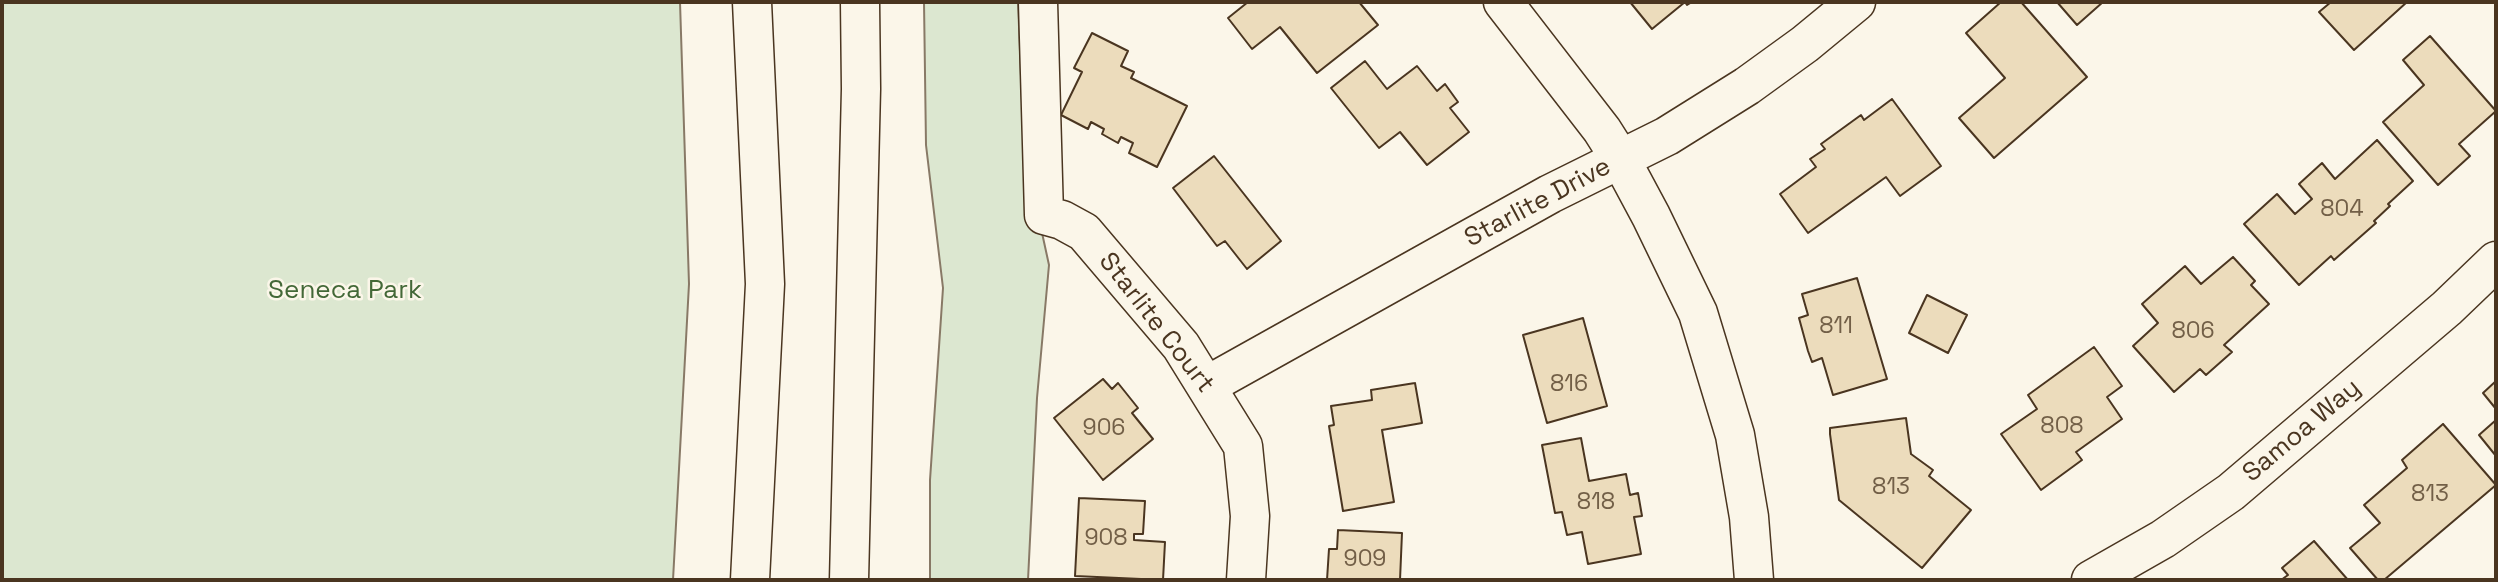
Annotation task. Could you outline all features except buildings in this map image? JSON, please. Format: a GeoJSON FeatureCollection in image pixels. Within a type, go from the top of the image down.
{"type":"FeatureCollection","features":[{"type":"Feature","properties":{"kind":"main road"},"geometry":{"type":"LineString","coordinates":[[750,580],[765,284],[752,2]]}},
{"type":"Feature","properties":{"kind":"main road"},"geometry":{"type":"LineString","coordinates":[[849,580],[861,89],[860,2]]}},
{"type":"Feature","properties":{"kind":"main road","name":"Starlite Court"},"geometry":{"type":"LineString","coordinates":[[1038,2],[1044,215],[1062,220],[1084,232],[1181,346],[1208,385],[1243,446],[1250,516],[1245,580]]}},
{"type":"Feature","properties":{"kind":"main road"},"geometry":{"type":"LineString","coordinates":[[1503,2],[1602,130],[1621,160],[1698,313],[1735,435],[1749,517],[1754,580]]}},
{"type":"Feature","properties":{"kind":"main road","name":"Starlite Drive"},"geometry":{"type":"LineString","coordinates":[[1208,385],[1550,194],[1667,136],[1747,86],[1805,44],[1856,2]]}},
{"type":"Feature","properties":{"kind":"main road","name":"Samoa Way"},"geometry":{"type":"LineString","coordinates":[[2091,580],[2163,539],[2231,492],[2447,308],[2496,261]]}},
{"type":"Feature","properties":{"kind":"green space","name":"Seneca Park"},"geometry":{"type":"Polygon","coordinates":[[[2,2],[680,2],[689,284],[673,580],[2,580],[2,2]]]}},
{"type":"Feature","properties":{"kind":"green space"},"geometry":{"type":"Polygon","coordinates":[[[924,2],[1018,2],[1024,150],[1049,265],[1037,398],[1028,580],[930,580],[930,480],[943,288],[926,145],[924,2]]]}}]}
